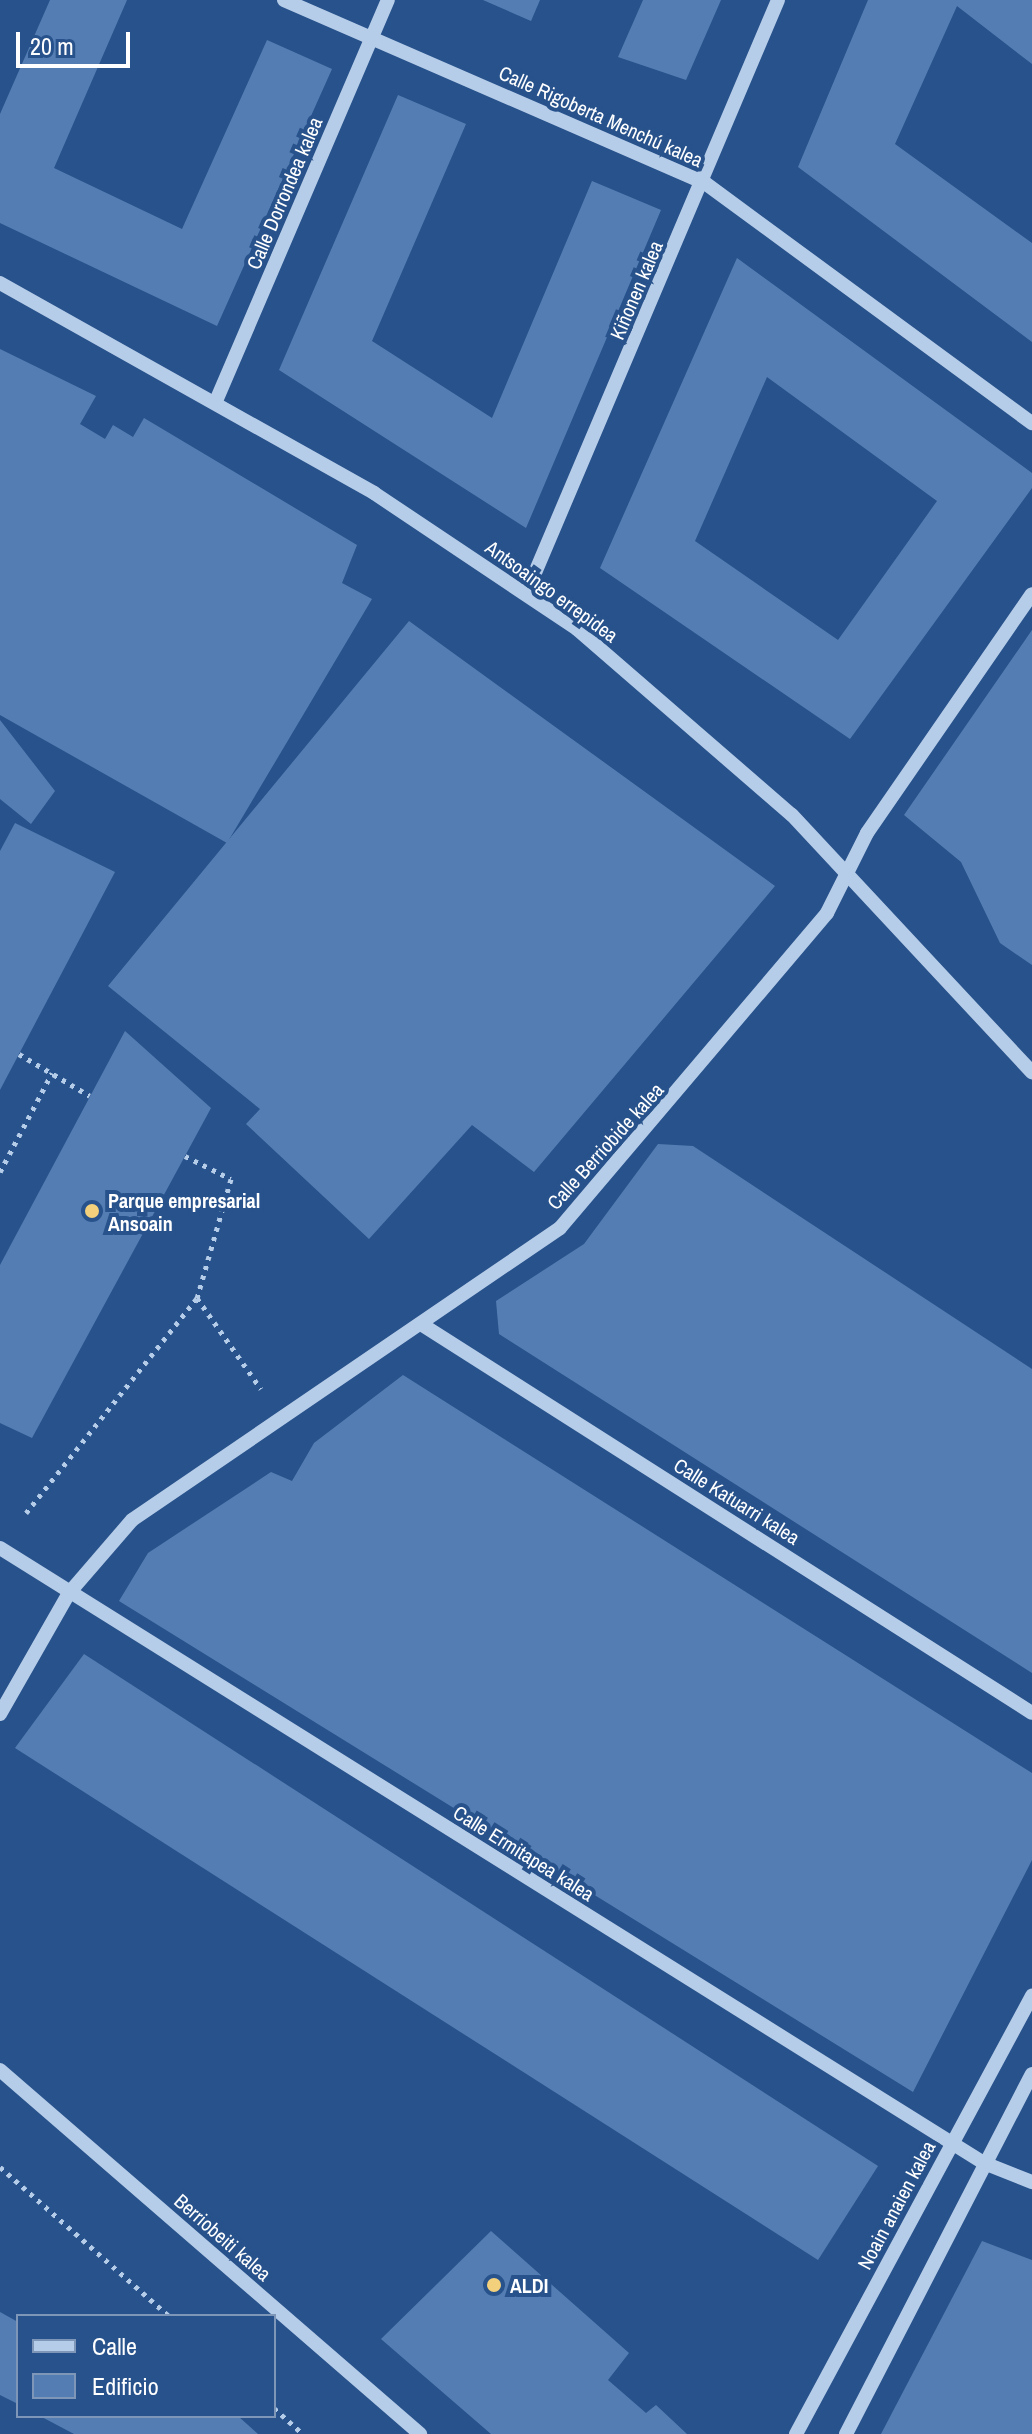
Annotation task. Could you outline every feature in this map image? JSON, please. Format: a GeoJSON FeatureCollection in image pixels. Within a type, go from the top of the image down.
{"type":"FeatureCollection","features":[{"type":"Feature","properties":{"kind":"street","name":"Calle Rigoberta Menchú kalea"},"geometry":{"type":"LineString","coordinates":[[284,0],[705,183],[1032,423]]}},
{"type":"Feature","properties":{"kind":"street","name":"Calle Dorrondea kalea"},"geometry":{"type":"LineString","coordinates":[[216,401],[388,0]]}},
{"type":"Feature","properties":{"kind":"street","name":"Kiñonen kalea"},"geometry":{"type":"LineString","coordinates":[[526,594],[705,183],[778,0]]}},
{"type":"Feature","properties":{"kind":"street","name":"Antsoaingo errepidea"},"geometry":{"type":"LineString","coordinates":[[0,283],[216,401],[374,493],[526,594],[738,767],[848,875],[1032,1072]]}},
{"type":"Feature","properties":{"kind":"street","name":"Calle Berriobide kalea"},"geometry":{"type":"LineString","coordinates":[[0,1714],[69,1593],[132,1520],[560,1228],[827,913],[867,833],[1032,594]]}},
{"type":"Feature","properties":{"kind":"street","name":"Calle Katuarri kalea"},"geometry":{"type":"LineString","coordinates":[[421,1324],[1032,1713]]}},
{"type":"Feature","properties":{"kind":"street","name":"Calle Ermitapea kalea"},"geometry":{"type":"LineString","coordinates":[[0,1548],[984,2163],[1032,2182]]}},
{"type":"Feature","properties":{"kind":"street","name":"Noain anaien kalea"},"geometry":{"type":"LineString","coordinates":[[796,2434],[1032,1995]]}},
{"type":"Feature","properties":{"kind":"street","name":"Berriobeiti kalea"},"geometry":{"type":"LineString","coordinates":[[0,2070],[420,2434]]}},
{"type":"Feature","properties":{"kind":"street"},"geometry":{"type":"LineString","coordinates":[[846,2434],[1032,2074]]}},
{"type":"Feature","properties":{"kind":"path"},"geometry":{"type":"LineString","coordinates":[[19,1054],[90,1096]]}},
{"type":"Feature","properties":{"kind":"path"},"geometry":{"type":"LineString","coordinates":[[0,1172],[52,1073]]}},
{"type":"Feature","properties":{"kind":"path"},"geometry":{"type":"LineString","coordinates":[[26,1513],[197,1298],[231,1179],[185,1156]]}},
{"type":"Feature","properties":{"kind":"path"},"geometry":{"type":"LineString","coordinates":[[197,1298],[261,1389]]}},
{"type":"Feature","properties":{"kind":"path"},"geometry":{"type":"LineString","coordinates":[[0,2167],[167,2314]]}},
{"type":"Feature","properties":{"kind":"path"},"geometry":{"type":"LineString","coordinates":[[276,2410],[303,2434]]}},
{"type":"Feature","properties":{"kind":"building"},"geometry":{"type":"Polygon","coordinates":[[[50,0],[127,0],[54,168],[182,229],[267,40],[332,69],[217,326],[0,223],[0,114],[50,0]]]}},
{"type":"Feature","properties":{"kind":"building"},"geometry":{"type":"Polygon","coordinates":[[[483,0],[540,0],[531,21],[483,0]]]}},
{"type":"Feature","properties":{"kind":"building"},"geometry":{"type":"Polygon","coordinates":[[[643,0],[721,0],[686,80],[618,57],[643,0]]]}},
{"type":"Feature","properties":{"kind":"building"},"geometry":{"type":"Polygon","coordinates":[[[868,0],[1032,0],[1032,64],[957,6],[895,144],[1032,243],[1032,342],[798,167],[868,0]]]}},
{"type":"Feature","properties":{"kind":"building"},"geometry":{"type":"Polygon","coordinates":[[[398,95],[466,124],[372,341],[492,418],[592,181],[661,210],[526,528],[279,370],[398,95]]]}},
{"type":"Feature","properties":{"kind":"building"},"geometry":{"type":"Polygon","coordinates":[[[737,258],[1032,473],[1032,488],[850,739],[600,568],[737,258]],[[767,377],[695,541],[838,640],[937,501],[767,377]]]}},
{"type":"Feature","properties":{"kind":"building"},"geometry":{"type":"Polygon","coordinates":[[[0,349],[96,396],[80,424],[105,439],[113,425],[133,437],[144,418],[357,545],[342,583],[372,599],[227,843],[0,715],[0,349]]]}},
{"type":"Feature","properties":{"kind":"building"},"geometry":{"type":"Polygon","coordinates":[[[409,621],[775,886],[534,1172],[472,1125],[369,1239],[246,1124],[260,1109],[108,986],[409,621]]]}},
{"type":"Feature","properties":{"kind":"building"},"geometry":{"type":"Polygon","coordinates":[[[1032,630],[1032,965],[1000,943],[961,862],[904,815],[1032,630]]]}},
{"type":"Feature","properties":{"kind":"building"},"geometry":{"type":"Polygon","coordinates":[[[0,720],[55,791],[31,824],[0,799],[0,720]]]}},
{"type":"Feature","properties":{"kind":"building"},"geometry":{"type":"Polygon","coordinates":[[[15,823],[115,872],[0,1090],[0,851],[15,823]]]}},
{"type":"Feature","properties":{"kind":"building","name":"Parque empresarial Ansoain"},"geometry":{"type":"Polygon","coordinates":[[[125,1031],[211,1108],[32,1438],[0,1423],[0,1265],[125,1031]]]}},
{"type":"Feature","properties":{"kind":"building"},"geometry":{"type":"Polygon","coordinates":[[[658,1144],[693,1146],[1032,1369],[1032,1673],[499,1334],[496,1301],[584,1244],[658,1144]]]}},
{"type":"Feature","properties":{"kind":"building"},"geometry":{"type":"Polygon","coordinates":[[[403,1375],[1032,1773],[1032,1860],[913,2092],[119,1601],[148,1553],[271,1472],[292,1481],[314,1443],[403,1375]]]}},
{"type":"Feature","properties":{"kind":"building"},"geometry":{"type":"Polygon","coordinates":[[[84,1654],[878,2166],[818,2260],[15,1748],[84,1654]]]}},
{"type":"Feature","properties":{"kind":"building","name":"ALDI"},"geometry":{"type":"Polygon","coordinates":[[[491,2231],[629,2353],[608,2380],[646,2413],[656,2405],[687,2434],[491,2434],[381,2339],[491,2231]]]}},
{"type":"Feature","properties":{"kind":"building"},"geometry":{"type":"Polygon","coordinates":[[[982,2241],[1032,2260],[1032,2434],[881,2434],[982,2241]]]}},
{"type":"Feature","properties":{"kind":"building"},"geometry":{"type":"Polygon","coordinates":[[[0,2312],[16,2321],[16,2403],[0,2395],[0,2312]]]}},
{"type":"Feature","properties":{"kind":"building"},"geometry":{"type":"Polygon","coordinates":[[[44,2418],[240,2418],[258,2434],[74,2434],[44,2418]]]}},
{"type":"Feature","properties":{"kind":"place","name":"Parque empresarial Ansoain"},"geometry":{"type":"Point","coordinates":[92,1211]}},
{"type":"Feature","properties":{"kind":"place","name":"ALDI"},"geometry":{"type":"Point","coordinates":[494,2285]}}]}
